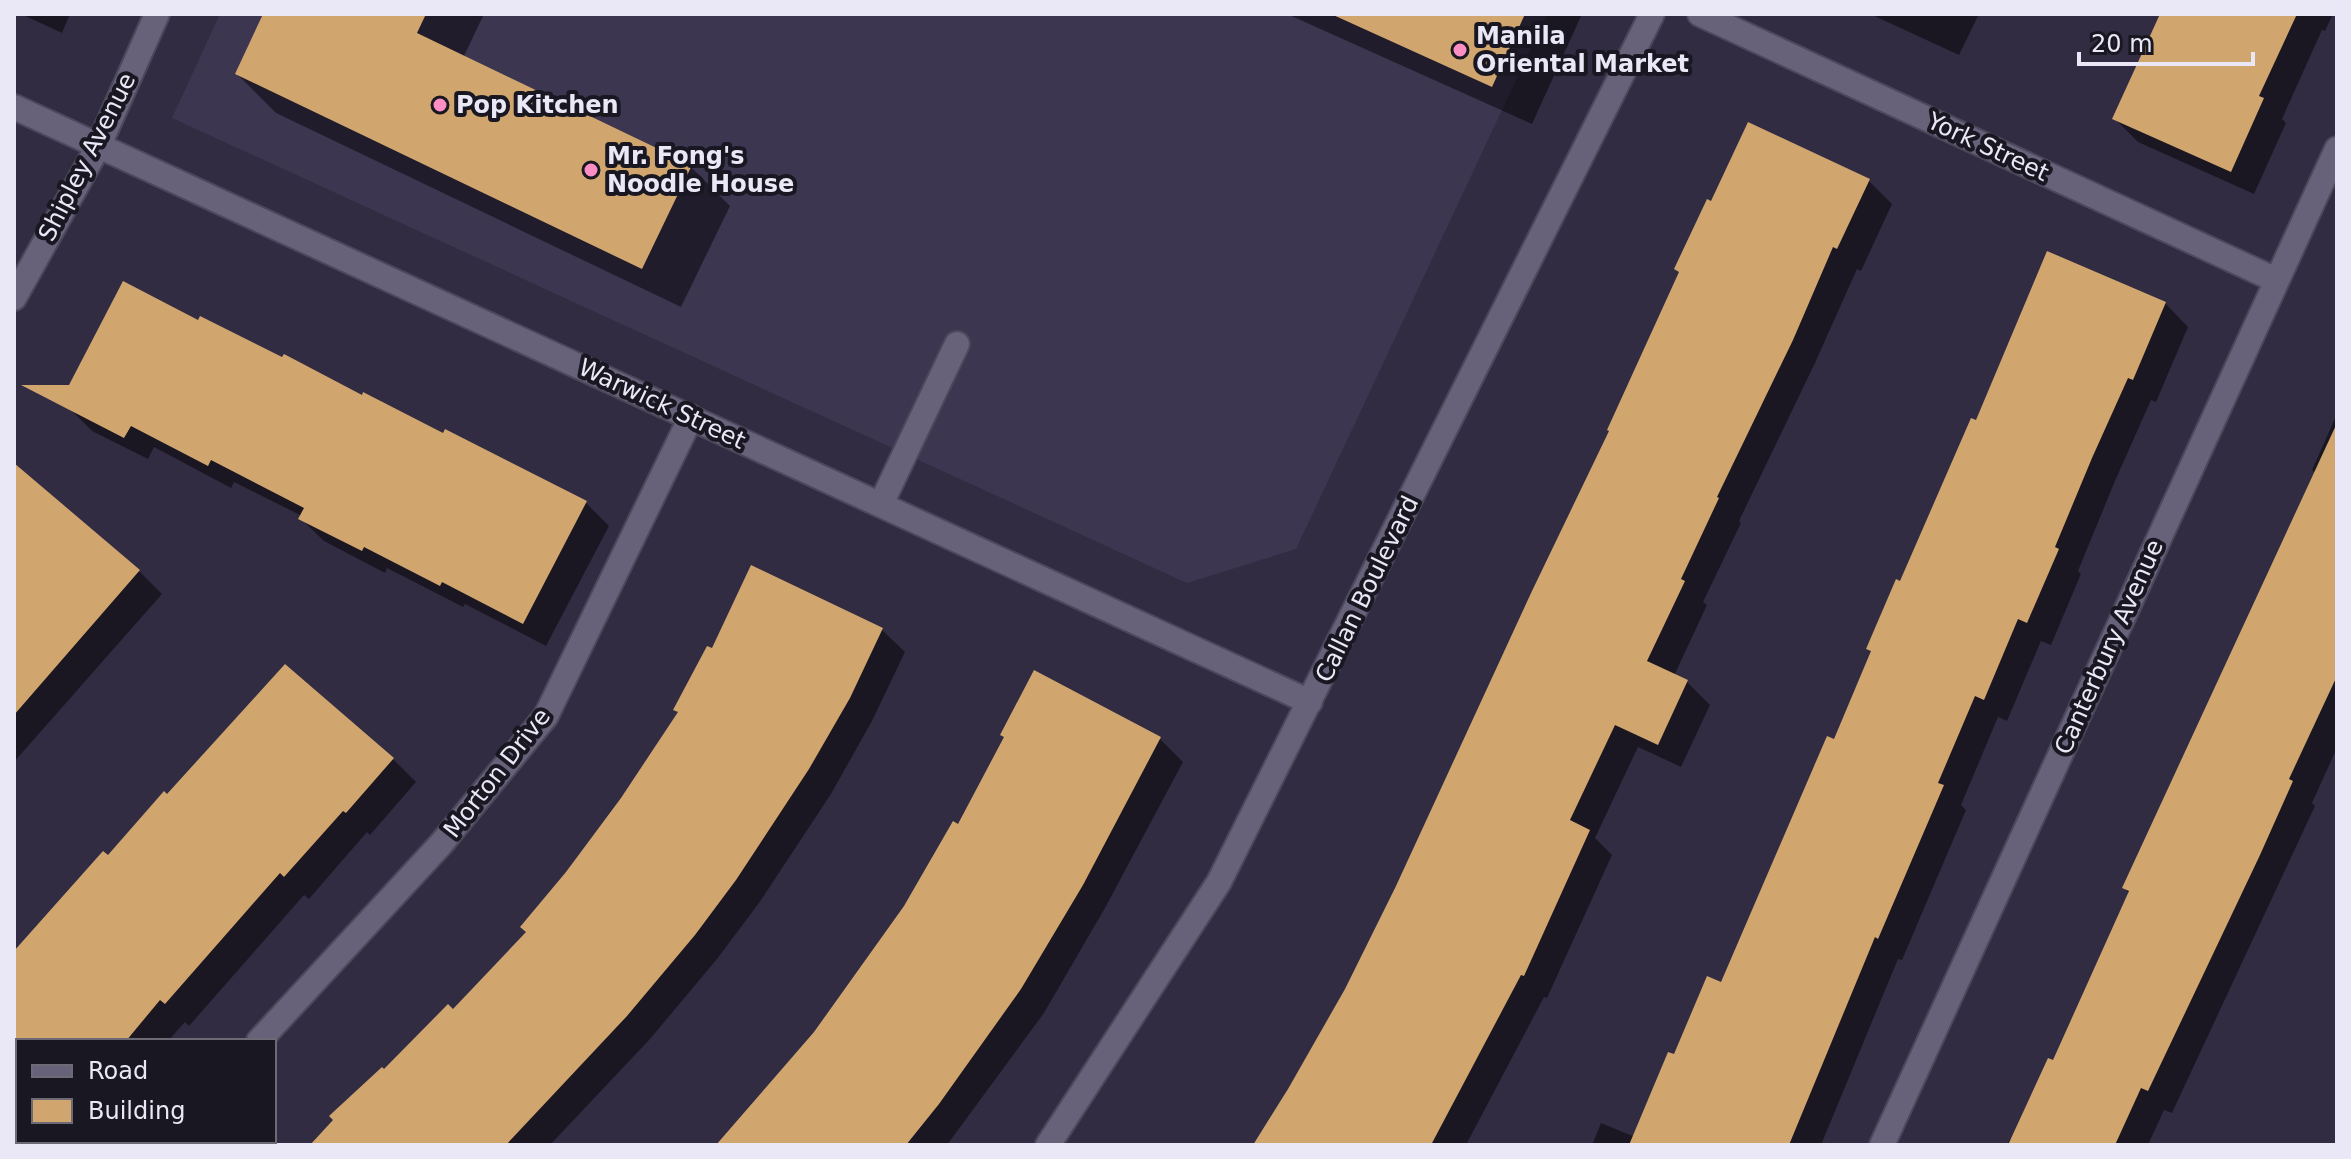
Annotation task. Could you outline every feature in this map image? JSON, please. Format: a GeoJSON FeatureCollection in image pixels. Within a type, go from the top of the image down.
{"type":"FeatureCollection","features":[{"type":"Feature","properties":{"kind":"street","name":"Shipley Avenue"},"geometry":{"type":"LineString","coordinates":[[14,298],[99,145],[157,14]]}},
{"type":"Feature","properties":{"kind":"street","name":"Callan Boulevard"},"geometry":{"type":"LineString","coordinates":[[1048,1145],[1219,882],[1652,14]]}},
{"type":"Feature","properties":{"kind":"street","name":"York Street"},"geometry":{"type":"LineString","coordinates":[[1700,14],[2276,280]]}},
{"type":"Feature","properties":{"kind":"street","name":"Warwick Street"},"geometry":{"type":"LineString","coordinates":[[14,107],[1310,702]]}},
{"type":"Feature","properties":{"kind":"street","name":"Canterbury Avenue"},"geometry":{"type":"LineString","coordinates":[[1882,1145],[2337,149]]}},
{"type":"Feature","properties":{"kind":"street"},"geometry":{"type":"LineString","coordinates":[[881,504],[957,344]]}},
{"type":"Feature","properties":{"kind":"street","name":"Morton Drive"},"geometry":{"type":"LineString","coordinates":[[261,1039],[441,844],[546,716],[691,417]]}},
{"type":"Feature","properties":{"kind":"shaded area"},"geometry":{"type":"Polygon","coordinates":[[[220,14],[1547,14],[1296,549],[1187,583],[172,118],[220,14]]]}},
{"type":"Feature","properties":{"kind":"building"},"geometry":{"type":"Polygon","coordinates":[[[263,14],[426,14],[417,33],[692,165],[642,269],[235,74],[263,14]]]}},
{"type":"Feature","properties":{"kind":"building","name":"Manila Oriental Market"},"geometry":{"type":"Polygon","coordinates":[[[1331,14],[1525,14],[1492,87],[1331,14]]]}},
{"type":"Feature","properties":{"kind":"building"},"geometry":{"type":"Polygon","coordinates":[[[2160,14],[2297,14],[2259,96],[2264,98],[2231,172],[2112,119],[2160,14]]]}},
{"type":"Feature","properties":{"kind":"building"},"geometry":{"type":"Polygon","coordinates":[[[1748,122],[1870,179],[1837,249],[1833,247],[1793,340],[1717,497],[1681,579],[1685,581],[1647,661],[1688,680],[1658,745],[1615,725],[1570,820],[1590,830],[1524,976],[1521,975],[1431,1145],[1253,1145],[1345,989],[1396,886],[1609,431],[1679,272],[1674,269],[1707,199],[1711,201],[1748,122]]]}},
{"type":"Feature","properties":{"kind":"building"},"geometry":{"type":"Polygon","coordinates":[[[2047,251],[2166,302],[2133,380],[2128,378],[2092,458],[2055,547],[2059,549],[2027,623],[2018,619],[1984,700],[1975,696],[1938,783],[1944,785],[1878,939],[1875,937],[1789,1145],[1629,1145],[1668,1052],[1674,1054],[1707,976],[1721,982],[1827,736],[1834,739],[1871,651],[1866,649],[1896,579],[1900,581],[1971,418],[1976,420],[2047,251]]]}},
{"type":"Feature","properties":{"kind":"building"},"geometry":{"type":"Polygon","coordinates":[[[123,281],[198,320],[200,316],[282,357],[284,354],[443,433],[445,429],[587,501],[523,624],[442,582],[440,586],[364,547],[362,551],[298,519],[304,508],[211,460],[208,466],[131,426],[124,438],[21,385],[69,385],[123,281]]]}},
{"type":"Feature","properties":{"kind":"building"},"geometry":{"type":"Polygon","coordinates":[[[2337,423],[2337,676],[2289,779],[2293,781],[2260,855],[2148,1091],[2141,1088],[2115,1145],[2008,1145],[2048,1058],[2053,1060],[2129,891],[2122,888],[2337,423]]]}},
{"type":"Feature","properties":{"kind":"building"},"geometry":{"type":"Polygon","coordinates":[[[14,463],[140,570],[14,715],[14,463]]]}},
{"type":"Feature","properties":{"kind":"building"},"geometry":{"type":"Polygon","coordinates":[[[751,565],[883,628],[850,698],[809,769],[736,880],[695,935],[627,1016],[506,1145],[310,1145],[333,1120],[329,1116],[382,1067],[384,1069],[448,1004],[453,1009],[526,932],[520,927],[621,798],[678,712],[673,710],[707,646],[712,648],[751,565]]]}},
{"type":"Feature","properties":{"kind":"building"},"geometry":{"type":"Polygon","coordinates":[[[285,664],[394,758],[284,877],[280,873],[165,1004],[160,1000],[128,1039],[14,1041],[14,951],[103,851],[108,855],[164,791],[167,794],[285,664]]]}},
{"type":"Feature","properties":{"kind":"building"},"geometry":{"type":"Polygon","coordinates":[[[1034,670],[1161,737],[1083,885],[1021,989],[906,1145],[716,1145],[814,1032],[904,906],[953,821],[958,824],[1004,737],[1000,735],[1034,670]]]}},
{"type":"Feature","properties":{"kind":"place","name":"Manila Oriental Market"},"geometry":{"type":"Point","coordinates":[1460,50]}},
{"type":"Feature","properties":{"kind":"place","name":"Pop Kitchen"},"geometry":{"type":"Point","coordinates":[440,105]}},
{"type":"Feature","properties":{"kind":"place","name":"Mr. Fong's Noodle House"},"geometry":{"type":"Point","coordinates":[591,170]}}]}
